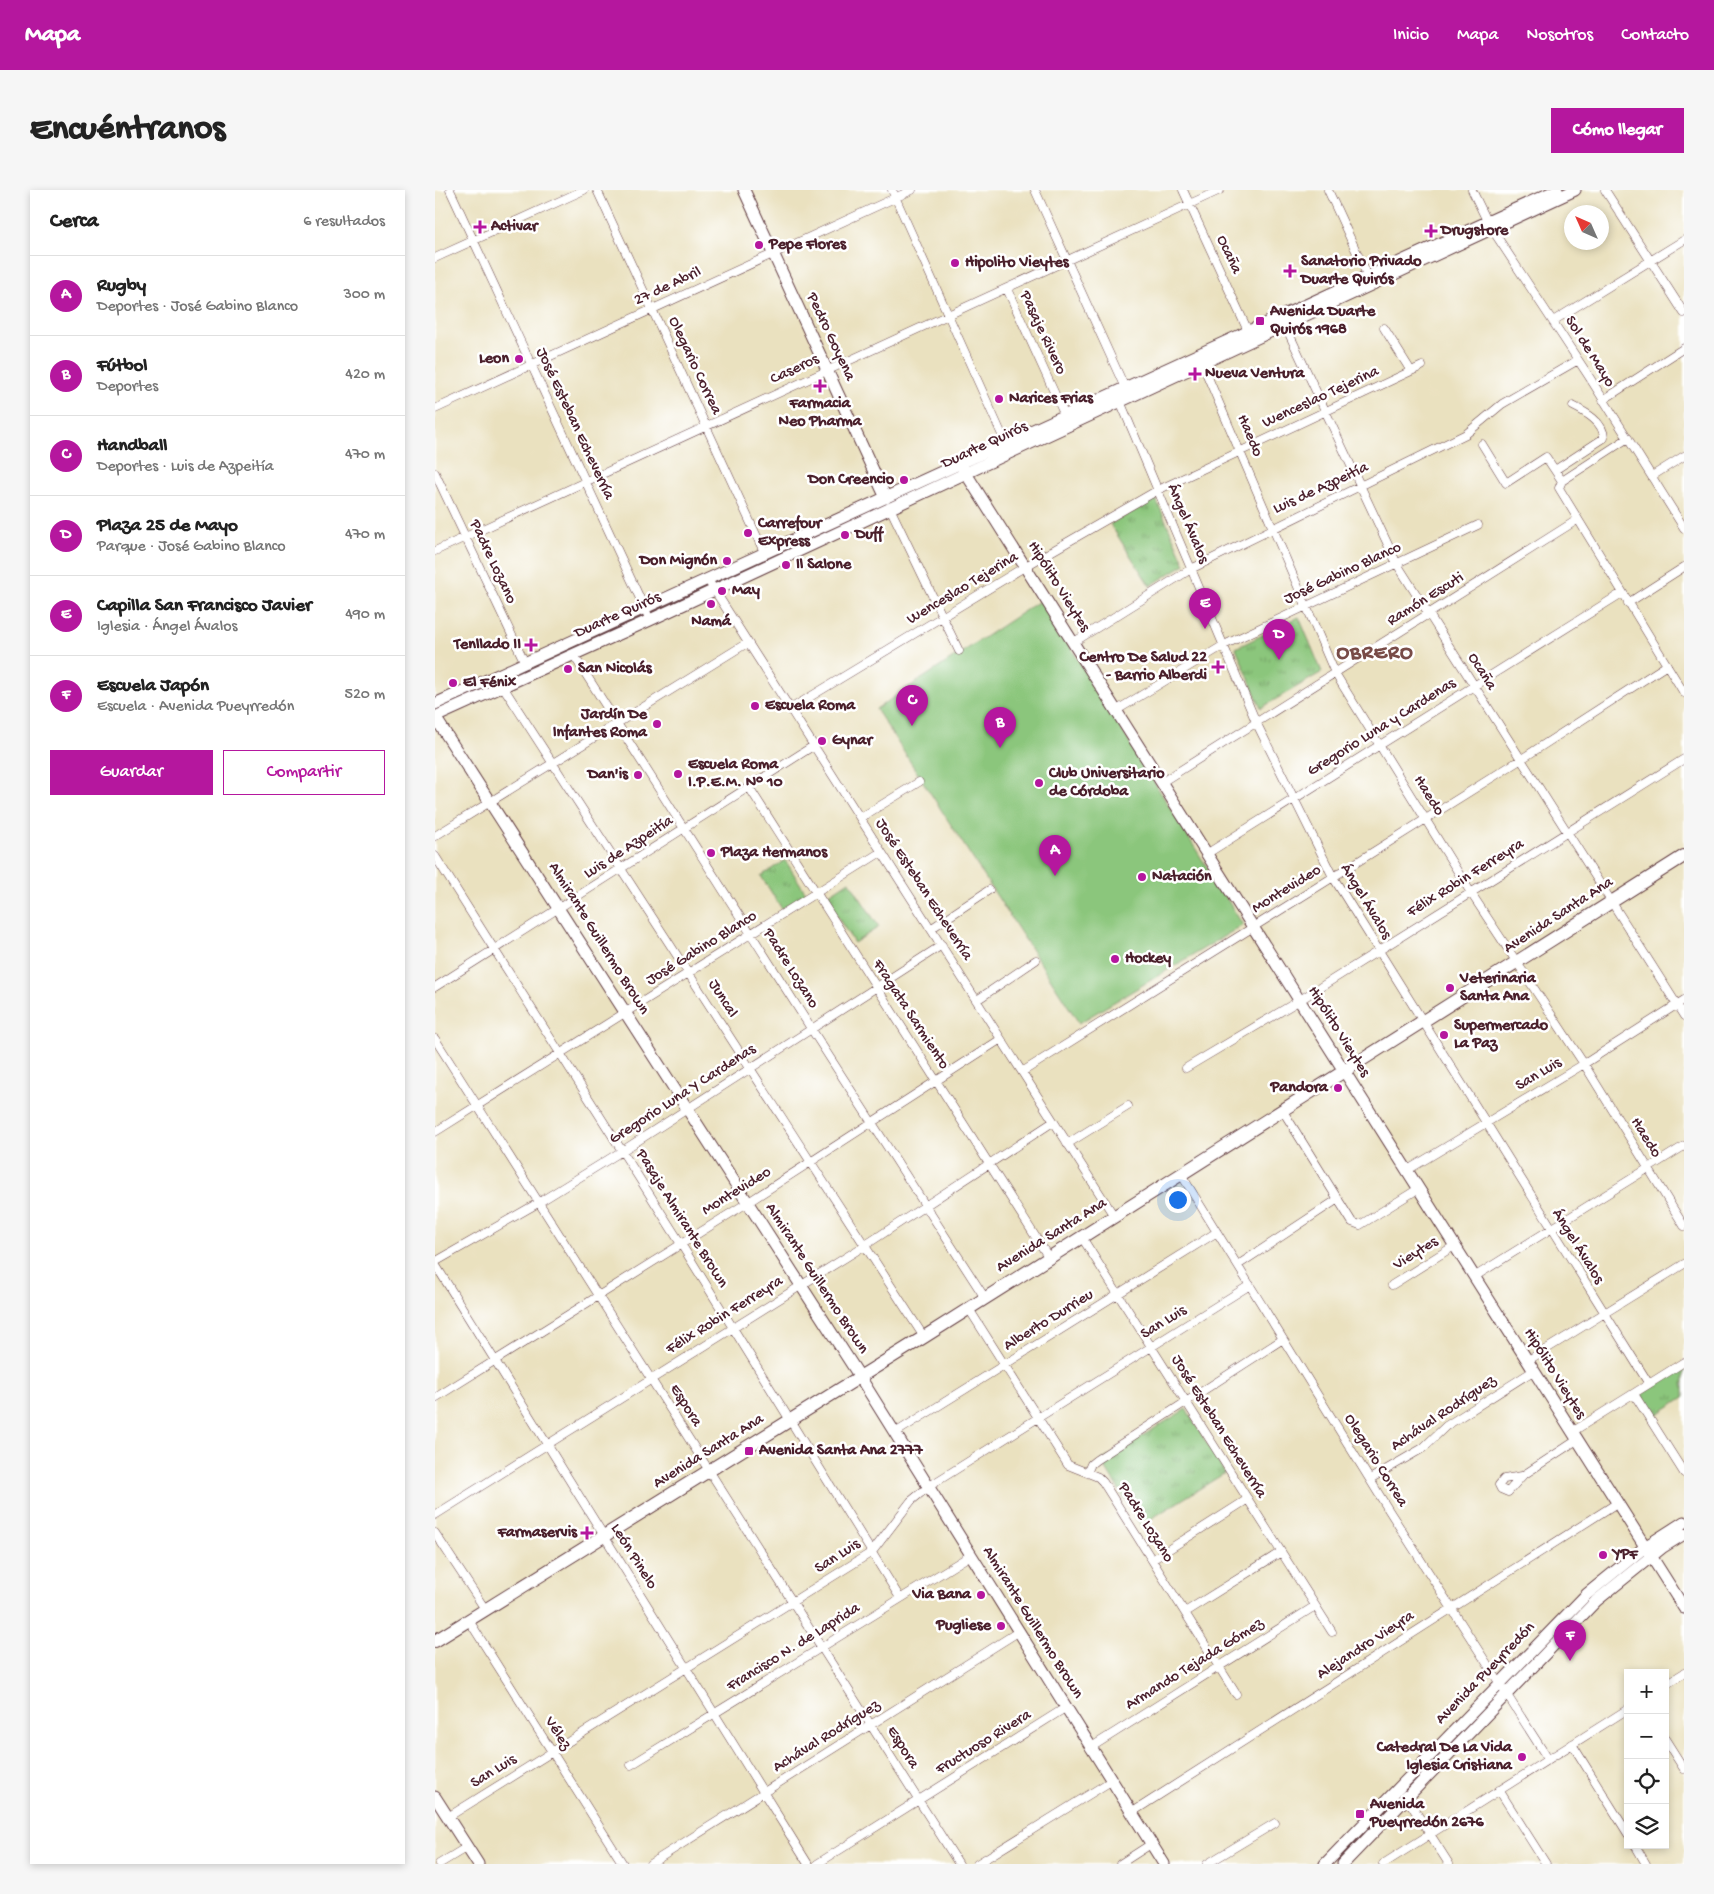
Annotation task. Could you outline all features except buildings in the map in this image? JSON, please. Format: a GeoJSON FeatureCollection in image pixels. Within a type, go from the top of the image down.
{"type":"FeatureCollection","features":[{"type":"Feature","properties":{"kind":"main road","name":"Pedro Goyena"},"geometry":{"type":"LineString","coordinates":[[744,190],[888,503]]}},
{"type":"Feature","properties":{"kind":"main road","name":"Duarte Quirós"},"geometry":{"type":"LineString","coordinates":[[1490,226],[1557,190]]}},
{"type":"Feature","properties":{"kind":"main road","name":"Duarte Quirós"},"geometry":{"type":"LineString","coordinates":[[435,717],[500,681],[525,663],[645,609],[711,585],[1008,447],[1120,401],[1200,359],[1248,331],[1370,281],[1490,226],[1575,190]]}},
{"type":"Feature","properties":{"kind":"main road","name":"Duarte Quirós"},"geometry":{"type":"LineString","coordinates":[[1008,447],[1065,416],[1125,388],[1285,326],[1370,281]]}},
{"type":"Feature","properties":{"kind":"main road","name":"Hipólito Vieytes"},"geometry":{"type":"LineString","coordinates":[[963,468],[1684,1608]]}},
{"type":"Feature","properties":{"kind":"main road","name":"Duarte Quirós"},"geometry":{"type":"LineString","coordinates":[[435,704],[573,654],[650,620],[765,554],[888,503]]}},
{"type":"Feature","properties":{"kind":"main road","name":"Almirante Guillermo Brown"},"geometry":{"type":"LineString","coordinates":[[435,717],[560,908],[686,1108],[860,1377],[1164,1864]]}},
{"type":"Feature","properties":{"kind":"main road","name":"Avenida Santa Ana"},"geometry":{"type":"LineString","coordinates":[[435,1641],[969,1309],[1081,1236],[1344,1073],[1684,856]]}},
{"type":"Feature","properties":{"kind":"main road","name":"Avenida Pueyrredón"},"geometry":{"type":"LineString","coordinates":[[1325,1864],[1402,1792],[1503,1688],[1648,1552],[1684,1522]]}},
{"type":"Feature","properties":{"kind":"main road","name":"Avenida Pueyrredón"},"geometry":{"type":"LineString","coordinates":[[1648,1552],[1684,1534]]}},
{"type":"Feature","properties":{"kind":"main road","name":"Avenida Pueyrredón"},"geometry":{"type":"LineString","coordinates":[[1343,1864],[1402,1792]]}},
{"type":"Feature","properties":{"kind":"main road"},"geometry":{"type":"LineString","coordinates":[[435,1796],[478,1864]]}},
{"type":"Feature","properties":{"kind":"street","name":"José Esteban Echeverría"},"geometry":{"type":"LineString","coordinates":[[451,190],[650,620]]}},
{"type":"Feature","properties":{"kind":"street"},"geometry":{"type":"LineString","coordinates":[[435,258],[584,190]]}},
{"type":"Feature","properties":{"kind":"street","name":"Olegario Correa"},"geometry":{"type":"LineString","coordinates":[[597,190],[765,554]]}},
{"type":"Feature","properties":{"kind":"street"},"geometry":{"type":"LineString","coordinates":[[892,190],[947,316],[1008,447]]}},
{"type":"Feature","properties":{"kind":"street","name":"27 de Abril"},"geometry":{"type":"LineString","coordinates":[[435,409],[912,190]]}},
{"type":"Feature","properties":{"kind":"street"},"geometry":{"type":"LineString","coordinates":[[1035,190],[1125,388]]}},
{"type":"Feature","properties":{"kind":"street","name":"Ocaña"},"geometry":{"type":"LineString","coordinates":[[1183,190],[1248,331]]}},
{"type":"Feature","properties":{"kind":"street","name":"Caseros"},"geometry":{"type":"LineString","coordinates":[[435,551],[1220,190]]}},
{"type":"Feature","properties":{"kind":"street"},"geometry":{"type":"LineString","coordinates":[[1328,190],[1370,281]]}},
{"type":"Feature","properties":{"kind":"street","name":"Sol de Mayo"},"geometry":{"type":"LineString","coordinates":[[1472,190],[1490,226],[1553,321],[1684,528]]}},
{"type":"Feature","properties":{"kind":"street"},"geometry":{"type":"LineString","coordinates":[[1605,190],[1684,313]]}},
{"type":"Feature","properties":{"kind":"street"},"geometry":{"type":"LineString","coordinates":[[1553,321],[1684,240]]}},
{"type":"Feature","properties":{"kind":"street","name":"Pasaje Rivero"},"geometry":{"type":"LineString","coordinates":[[1007,289],[1065,416]]}},
{"type":"Feature","properties":{"kind":"street","name":"Ocaña"},"geometry":{"type":"LineString","coordinates":[[1285,326],[1397,564],[1611,902],[1680,1003],[1684,1016]]}},
{"type":"Feature","properties":{"kind":"street"},"geometry":{"type":"LineString","coordinates":[[1384,328],[1411,371]]}},
{"type":"Feature","properties":{"kind":"street"},"geometry":{"type":"LineString","coordinates":[[1603,400],[1684,348]]}},
{"type":"Feature","properties":{"kind":"street","name":"Haedo"},"geometry":{"type":"LineString","coordinates":[[1200,359],[1335,673],[1471,893],[1584,1064],[1684,1226]]}},
{"type":"Feature","properties":{"kind":"street","name":"Luis de Azpeitía"},"geometry":{"type":"LineString","coordinates":[[1074,642],[1191,569],[1273,527],[1466,434],[1502,404],[1578,360]]}},
{"type":"Feature","properties":{"kind":"street","name":"Wenceslao Tejerina"},"geometry":{"type":"LineString","coordinates":[[790,709],[1026,566],[1158,490],[1422,366]]}},
{"type":"Feature","properties":{"kind":"street","name":"Ángel Ávalos"},"geometry":{"type":"LineString","coordinates":[[1120,401],[1256,722],[1333,877],[1602,1313],[1649,1384]]}},
{"type":"Feature","properties":{"kind":"street"},"geometry":{"type":"LineString","coordinates":[[1555,470],[1604,438],[1604,434],[1591,415],[1573,406]]}},
{"type":"Feature","properties":{"kind":"street"},"geometry":{"type":"LineString","coordinates":[[1628,438],[1562,481],[1559,488],[1684,693]]}},
{"type":"Feature","properties":{"kind":"street"},"geometry":{"type":"LineString","coordinates":[[1483,444],[1507,483],[1546,457],[1562,481]]}},
{"type":"Feature","properties":{"kind":"street"},"geometry":{"type":"LineString","coordinates":[[1652,476],[1684,456]]}},
{"type":"Feature","properties":{"kind":"street","name":"Padre Lozano"},"geometry":{"type":"LineString","coordinates":[[435,473],[525,663]]}},
{"type":"Feature","properties":{"kind":"street","name":"Pedro Goyena"},"geometry":{"type":"LineString","coordinates":[[888,503],[959,651]]}},
{"type":"Feature","properties":{"kind":"street","name":"Ramón Escuti"},"geometry":{"type":"LineString","coordinates":[[1162,782],[1577,520]]}},
{"type":"Feature","properties":{"kind":"street","name":"José Gabino Blanco"},"geometry":{"type":"LineString","coordinates":[[1117,710],[1224,645],[1478,525]]}},
{"type":"Feature","properties":{"kind":"street"},"geometry":{"type":"LineString","coordinates":[[1628,603],[1684,568]]}},
{"type":"Feature","properties":{"kind":"street","name":"José Esteban Echeverría"},"geometry":{"type":"LineString","coordinates":[[711,585],[881,852],[932,928],[1114,1216]]}},
{"type":"Feature","properties":{"kind":"street","name":"Gregorio Luna y Cardenas"},"geometry":{"type":"LineString","coordinates":[[1208,853],[1622,593]]}},
{"type":"Feature","properties":{"kind":"street"},"geometry":{"type":"LineString","coordinates":[[435,836],[747,643]]}},
{"type":"Feature","properties":{"kind":"street","name":"Padre Lozano"},"geometry":{"type":"LineString","coordinates":[[573,654],[811,1030],[985,1298]]}},
{"type":"Feature","properties":{"kind":"street","name":"Montevideo"},"geometry":{"type":"LineString","coordinates":[[1022,1072],[1520,760],[1667,665]]}},
{"type":"Feature","properties":{"kind":"street","name":"Juncal"},"geometry":{"type":"LineString","coordinates":[[500,681],[689,973],[809,1163],[924,1337]]}},
{"type":"Feature","properties":{"kind":"street","name":"Luis de Azpeitía"},"geometry":{"type":"LineString","coordinates":[[435,987],[813,746]]}},
{"type":"Feature","properties":{"kind":"street","name":"Félix Robin Ferreyra"},"geometry":{"type":"LineString","coordinates":[[1186,1068],[1300,1000],[1684,759]]}},
{"type":"Feature","properties":{"kind":"street"},"geometry":{"type":"LineString","coordinates":[[860,818],[919,782]]}},
{"type":"Feature","properties":{"kind":"street","name":"Fragata Sarmiento"},"geometry":{"type":"LineString","coordinates":[[749,787],[1049,1258]]}},
{"type":"Feature","properties":{"kind":"street","name":"José Gabino Blanco"},"geometry":{"type":"LineString","coordinates":[[435,1132],[881,852]]}},
{"type":"Feature","properties":{"kind":"street","name":"Pasaje Almirante Brown"},"geometry":{"type":"LineString","coordinates":[[435,856],[681,1244],[900,1598]]}},
{"type":"Feature","properties":{"kind":"street"},"geometry":{"type":"LineString","coordinates":[[932,928],[989,890]]}},
{"type":"Feature","properties":{"kind":"street","name":"Gregorio Luna Y Cardenas"},"geometry":{"type":"LineString","coordinates":[[435,1263],[538,1203],[942,945]]}},
{"type":"Feature","properties":{"kind":"street"},"geometry":{"type":"LineString","coordinates":[[977,1000],[1036,960]]}},
{"type":"Feature","properties":{"kind":"street","name":"San Luis"},"geometry":{"type":"LineString","coordinates":[[1406,1171],[1584,1064],[1680,1003]]}},
{"type":"Feature","properties":{"kind":"street","name":"Espora"},"geometry":{"type":"LineString","coordinates":[[435,1039],[959,1864]]}},
{"type":"Feature","properties":{"kind":"street","name":"Montevideo"},"geometry":{"type":"LineString","coordinates":[[435,1398],[747,1203],[1001,1039]]}},
{"type":"Feature","properties":{"kind":"street"},"geometry":{"type":"LineString","coordinates":[[1067,1144],[1128,1106]]}},
{"type":"Feature","properties":{"kind":"street"},"geometry":{"type":"LineString","coordinates":[[1283,1111],[1338,1199],[1356,1224],[1360,1225],[1418,1189]]}},
{"type":"Feature","properties":{"kind":"street","name":"Félix Robin Ferreyra"},"geometry":{"type":"LineString","coordinates":[[435,1515],[547,1446],[732,1326],[864,1246],[1053,1122]]}},
{"type":"Feature","properties":{"kind":"street"},"geometry":{"type":"LineString","coordinates":[[1474,1277],[1684,1146]]}},
{"type":"Feature","properties":{"kind":"street","name":"Olegario Correa"},"geometry":{"type":"LineString","coordinates":[[1181,1174],[1370,1479],[1548,1760]]}},
{"type":"Feature","properties":{"kind":"street"},"geometry":{"type":"LineString","coordinates":[[1237,1265],[1338,1199]]}},
{"type":"Feature","properties":{"kind":"street","name":"Alberto Durrieu"},"geometry":{"type":"LineString","coordinates":[[895,1433],[1217,1232]]}},
{"type":"Feature","properties":{"kind":"street","name":"José Esteban Echeverría"},"geometry":{"type":"LineString","coordinates":[[1081,1236],[1332,1632]]}},
{"type":"Feature","properties":{"kind":"street","name":"Vieytes"},"geometry":{"type":"LineString","coordinates":[[1393,1285],[1454,1246]]}},
{"type":"Feature","properties":{"kind":"street","name":"León Pinelo"},"geometry":{"type":"LineString","coordinates":[[435,1263],[808,1864]]}},
{"type":"Feature","properties":{"kind":"street","name":"Achával Rodríguez"},"geometry":{"type":"LineString","coordinates":[[1370,1479],[1423,1448],[1447,1426],[1602,1313],[1684,1264]]}},
{"type":"Feature","properties":{"kind":"street","name":"San Luis"},"geometry":{"type":"LineString","coordinates":[[448,1817],[872,1552],[911,1502],[928,1486],[1250,1285]]}},
{"type":"Feature","properties":{"kind":"street","name":"Padre Lozano"},"geometry":{"type":"LineString","coordinates":[[969,1309],[1068,1465],[1087,1472],[1103,1482],[1236,1694]]}},
{"type":"Feature","properties":{"kind":"street"},"geometry":{"type":"LineString","coordinates":[[1087,1472],[1091,1464],[1096,1460],[1283,1339]]}},
{"type":"Feature","properties":{"kind":"street"},"geometry":{"type":"LineString","coordinates":[[1522,1476],[1634,1394],[1684,1362]]}},
{"type":"Feature","properties":{"kind":"street"},"geometry":{"type":"LineString","coordinates":[[1634,1394],[1684,1473]]}},
{"type":"Feature","properties":{"kind":"street"},"geometry":{"type":"LineString","coordinates":[[1152,1560],[1248,1499]]}},
{"type":"Feature","properties":{"kind":"street","name":"Alejandro Vieyra"},"geometry":{"type":"LineString","coordinates":[[1131,1813],[1617,1503]]}},
{"type":"Feature","properties":{"kind":"street"},"geometry":{"type":"LineString","coordinates":[[435,1533],[485,1609]]}},
{"type":"Feature","properties":{"kind":"street"},"geometry":{"type":"LineString","coordinates":[[435,1549],[442,1544]]}},
{"type":"Feature","properties":{"kind":"street"},"geometry":{"type":"LineString","coordinates":[[1185,1612],[1281,1552]]}},
{"type":"Feature","properties":{"kind":"street","name":"Francisco N. de Laprida"},"geometry":{"type":"LineString","coordinates":[[631,1765],[971,1555]]}},
{"type":"Feature","properties":{"kind":"street","name":"Armando Tejada Gómez"},"geometry":{"type":"LineString","coordinates":[[1090,1748],[1315,1606]]}},
{"type":"Feature","properties":{"kind":"street","name":"Vélez"},"geometry":{"type":"LineString","coordinates":[[468,1620],[623,1864]]}},
{"type":"Feature","properties":{"kind":"street","name":"Achával Rodríguez"},"geometry":{"type":"LineString","coordinates":[[650,1864],[1018,1632]]}},
{"type":"Feature","properties":{"kind":"street"},"geometry":{"type":"LineString","coordinates":[[1669,1682],[1684,1673]]}},
{"type":"Feature","properties":{"kind":"street","name":"Fructuoso Rivera"},"geometry":{"type":"LineString","coordinates":[[817,1864],[1065,1708]]}},
{"type":"Feature","properties":{"kind":"street"},"geometry":{"type":"LineString","coordinates":[[1383,1864],[1624,1712]]}},
{"type":"Feature","properties":{"kind":"street"},"geometry":{"type":"LineString","coordinates":[[1572,1744],[1624,1828]]}},
{"type":"Feature","properties":{"kind":"street"},"geometry":{"type":"LineString","coordinates":[[1669,1745],[1684,1769]]}},
{"type":"Feature","properties":{"kind":"street"},"geometry":{"type":"LineString","coordinates":[[977,1864],[1111,1781]]}},
{"type":"Feature","properties":{"kind":"street"},"geometry":{"type":"LineString","coordinates":[[1499,1790],[1546,1864]]}},
{"type":"Feature","properties":{"kind":"street"},"geometry":{"type":"LineString","coordinates":[[1402,1792],[1449,1864]]}},
{"type":"Feature","properties":{"kind":"street"},"geometry":{"type":"LineString","coordinates":[[1207,1864],[1275,1823]]}},
{"type":"Feature","properties":{"kind":"street"},"geometry":{"type":"LineString","coordinates":[[1120,1864],[1151,1844]]}},
{"type":"Feature","properties":{"kind":"street"},"geometry":{"type":"LineString","coordinates":[[439,1864],[467,1846]]}},
{"type":"Feature","properties":{"kind":"street"},"geometry":{"type":"LineString","coordinates":[[1638,1849],[1647,1864]]}},
{"type":"Feature","properties":{"kind":"green space"},"geometry":{"type":"Polygon","coordinates":[[[1156,499],[1185,564],[1150,586],[1110,524],[1156,499]]]}},
{"type":"Feature","properties":{"kind":"green space","name":"Club Universitario de Córdoba"},"geometry":{"type":"Polygon","coordinates":[[[1041,600],[1243,925],[1079,1023],[876,709],[1041,600]]]}},
{"type":"Feature","properties":{"kind":"green space"},"geometry":{"type":"Polygon","coordinates":[[[1299,617],[1322,672],[1261,708],[1236,648],[1299,617]]]}},
{"type":"Feature","properties":{"kind":"green space"},"geometry":{"type":"Polygon","coordinates":[[[785,860],[806,893],[782,909],[761,876],[785,860]]]}},
{"type":"Feature","properties":{"kind":"green space"},"geometry":{"type":"Polygon","coordinates":[[[849,881],[879,927],[854,943],[825,897],[849,881]]]}},
{"type":"Feature","properties":{"kind":"green space"},"geometry":{"type":"Polygon","coordinates":[[[1684,1367],[1684,1397],[1653,1417],[1639,1395],[1684,1367]]]}},
{"type":"Feature","properties":{"kind":"green space"},"geometry":{"type":"Polygon","coordinates":[[[1186,1409],[1225,1473],[1141,1525],[1101,1461],[1186,1409]]]}},
{"type":"Feature","properties":{"kind":"place","name":"Activar"},"geometry":{"type":"Point","coordinates":[480,227]}},
{"type":"Feature","properties":{"kind":"place","name":"Drugstore"},"geometry":{"type":"Point","coordinates":[1431,231]}},
{"type":"Feature","properties":{"kind":"place","name":"Pepe Flores"},"geometry":{"type":"Point","coordinates":[759,245]}},
{"type":"Feature","properties":{"kind":"place","name":"Hipolito Vieytes"},"geometry":{"type":"Point","coordinates":[955,263]}},
{"type":"Feature","properties":{"kind":"place","name":"Sanatorio Privado Duarte Quirós"},"geometry":{"type":"Point","coordinates":[1290,271]}},
{"type":"Feature","properties":{"kind":"place","name":"Avenida Duarte Quirós 1968"},"geometry":{"type":"Point","coordinates":[1260,321]}},
{"type":"Feature","properties":{"kind":"place","name":"Leon"},"geometry":{"type":"Point","coordinates":[519,359]}},
{"type":"Feature","properties":{"kind":"place","name":"Nueva Ventura"},"geometry":{"type":"Point","coordinates":[1195,374]}},
{"type":"Feature","properties":{"kind":"place","name":"Farmacia Neo Pharma"},"geometry":{"type":"Point","coordinates":[820,386]}},
{"type":"Feature","properties":{"kind":"place","name":"Narices Frias"},"geometry":{"type":"Point","coordinates":[999,399]}},
{"type":"Feature","properties":{"kind":"place","name":"Don Creencio"},"geometry":{"type":"Point","coordinates":[904,480]}},
{"type":"Feature","properties":{"kind":"place","name":"Carrefour Express"},"geometry":{"type":"Point","coordinates":[748,533]}},
{"type":"Feature","properties":{"kind":"place","name":"Duff"},"geometry":{"type":"Point","coordinates":[845,535]}},
{"type":"Feature","properties":{"kind":"place","name":"Don Mignón"},"geometry":{"type":"Point","coordinates":[727,561]}},
{"type":"Feature","properties":{"kind":"place","name":"Il Salone"},"geometry":{"type":"Point","coordinates":[786,565]}},
{"type":"Feature","properties":{"kind":"place","name":"May"},"geometry":{"type":"Point","coordinates":[722,591]}},
{"type":"Feature","properties":{"kind":"place","name":"Namá"},"geometry":{"type":"Point","coordinates":[711,604]}},
{"type":"Feature","properties":{"kind":"place","name":"Capilla San Francisco Javier"},"geometry":{"type":"Point","coordinates":[1205,629]}},
{"type":"Feature","properties":{"kind":"place","name":"Tenllado II"},"geometry":{"type":"Point","coordinates":[531,645]}},
{"type":"Feature","properties":{"kind":"place","name":"Plaza 25 de Mayo"},"geometry":{"type":"Point","coordinates":[1279,660]}},
{"type":"Feature","properties":{"kind":"place","name":"Centro De Salud 22 - Barrio Alberdi"},"geometry":{"type":"Point","coordinates":[1218,667]}},
{"type":"Feature","properties":{"kind":"place","name":"San Nicolás"},"geometry":{"type":"Point","coordinates":[568,669]}},
{"type":"Feature","properties":{"kind":"place","name":"El Fénix"},"geometry":{"type":"Point","coordinates":[453,683]}},
{"type":"Feature","properties":{"kind":"place","name":"Escuela Roma"},"geometry":{"type":"Point","coordinates":[755,706]}},
{"type":"Feature","properties":{"kind":"place","name":"Jardín De Infantes Roma"},"geometry":{"type":"Point","coordinates":[657,724]}},
{"type":"Feature","properties":{"kind":"place","name":"Handball"},"geometry":{"type":"Point","coordinates":[912,726]}},
{"type":"Feature","properties":{"kind":"place","name":"Gynar"},"geometry":{"type":"Point","coordinates":[822,741]}},
{"type":"Feature","properties":{"kind":"place","name":"Fútbol"},"geometry":{"type":"Point","coordinates":[1000,748]}},
{"type":"Feature","properties":{"kind":"place","name":"Escuela Roma I.P.E.M. N° 10"},"geometry":{"type":"Point","coordinates":[678,774]}},
{"type":"Feature","properties":{"kind":"place","name":"Dan'is"},"geometry":{"type":"Point","coordinates":[638,775]}},
{"type":"Feature","properties":{"kind":"place","name":"Club Universitario de Córdoba"},"geometry":{"type":"Point","coordinates":[1039,783]}},
{"type":"Feature","properties":{"kind":"place","name":"Plaza Hermanos"},"geometry":{"type":"Point","coordinates":[711,853]}},
{"type":"Feature","properties":{"kind":"place","name":"Rugby"},"geometry":{"type":"Point","coordinates":[1055,876]}},
{"type":"Feature","properties":{"kind":"place","name":"Natación"},"geometry":{"type":"Point","coordinates":[1142,877]}},
{"type":"Feature","properties":{"kind":"place","name":"Hockey"},"geometry":{"type":"Point","coordinates":[1115,959]}},
{"type":"Feature","properties":{"kind":"place","name":"Veterinaria Santa Ana"},"geometry":{"type":"Point","coordinates":[1450,988]}},
{"type":"Feature","properties":{"kind":"place","name":"Supermercado La Paz"},"geometry":{"type":"Point","coordinates":[1444,1035]}},
{"type":"Feature","properties":{"kind":"place","name":"Pandora"},"geometry":{"type":"Point","coordinates":[1338,1088]}},
{"type":"Feature","properties":{"kind":"place","name":"Avenida Santa Ana 2777"},"geometry":{"type":"Point","coordinates":[749,1451]}},
{"type":"Feature","properties":{"kind":"place","name":"Farmaservis"},"geometry":{"type":"Point","coordinates":[587,1533]}},
{"type":"Feature","properties":{"kind":"place","name":"YPF"},"geometry":{"type":"Point","coordinates":[1603,1555]}},
{"type":"Feature","properties":{"kind":"place","name":"Via Bana"},"geometry":{"type":"Point","coordinates":[981,1595]}},
{"type":"Feature","properties":{"kind":"place","name":"Pugliese"},"geometry":{"type":"Point","coordinates":[1001,1626]}},
{"type":"Feature","properties":{"kind":"place","name":"Escuela Japón"},"geometry":{"type":"Point","coordinates":[1570,1661]}},
{"type":"Feature","properties":{"kind":"place","name":"Catedral De La Vida Iglesia Cristiana"},"geometry":{"type":"Point","coordinates":[1522,1757]}},
{"type":"Feature","properties":{"kind":"place","name":"Avenida Pueyrredón 2676"},"geometry":{"type":"Point","coordinates":[1360,1814]}},
{"type":"Feature","properties":{"kind":"district","name":"OBRERO"},"geometry":{"type":"Point","coordinates":[1375,654]}}]}
